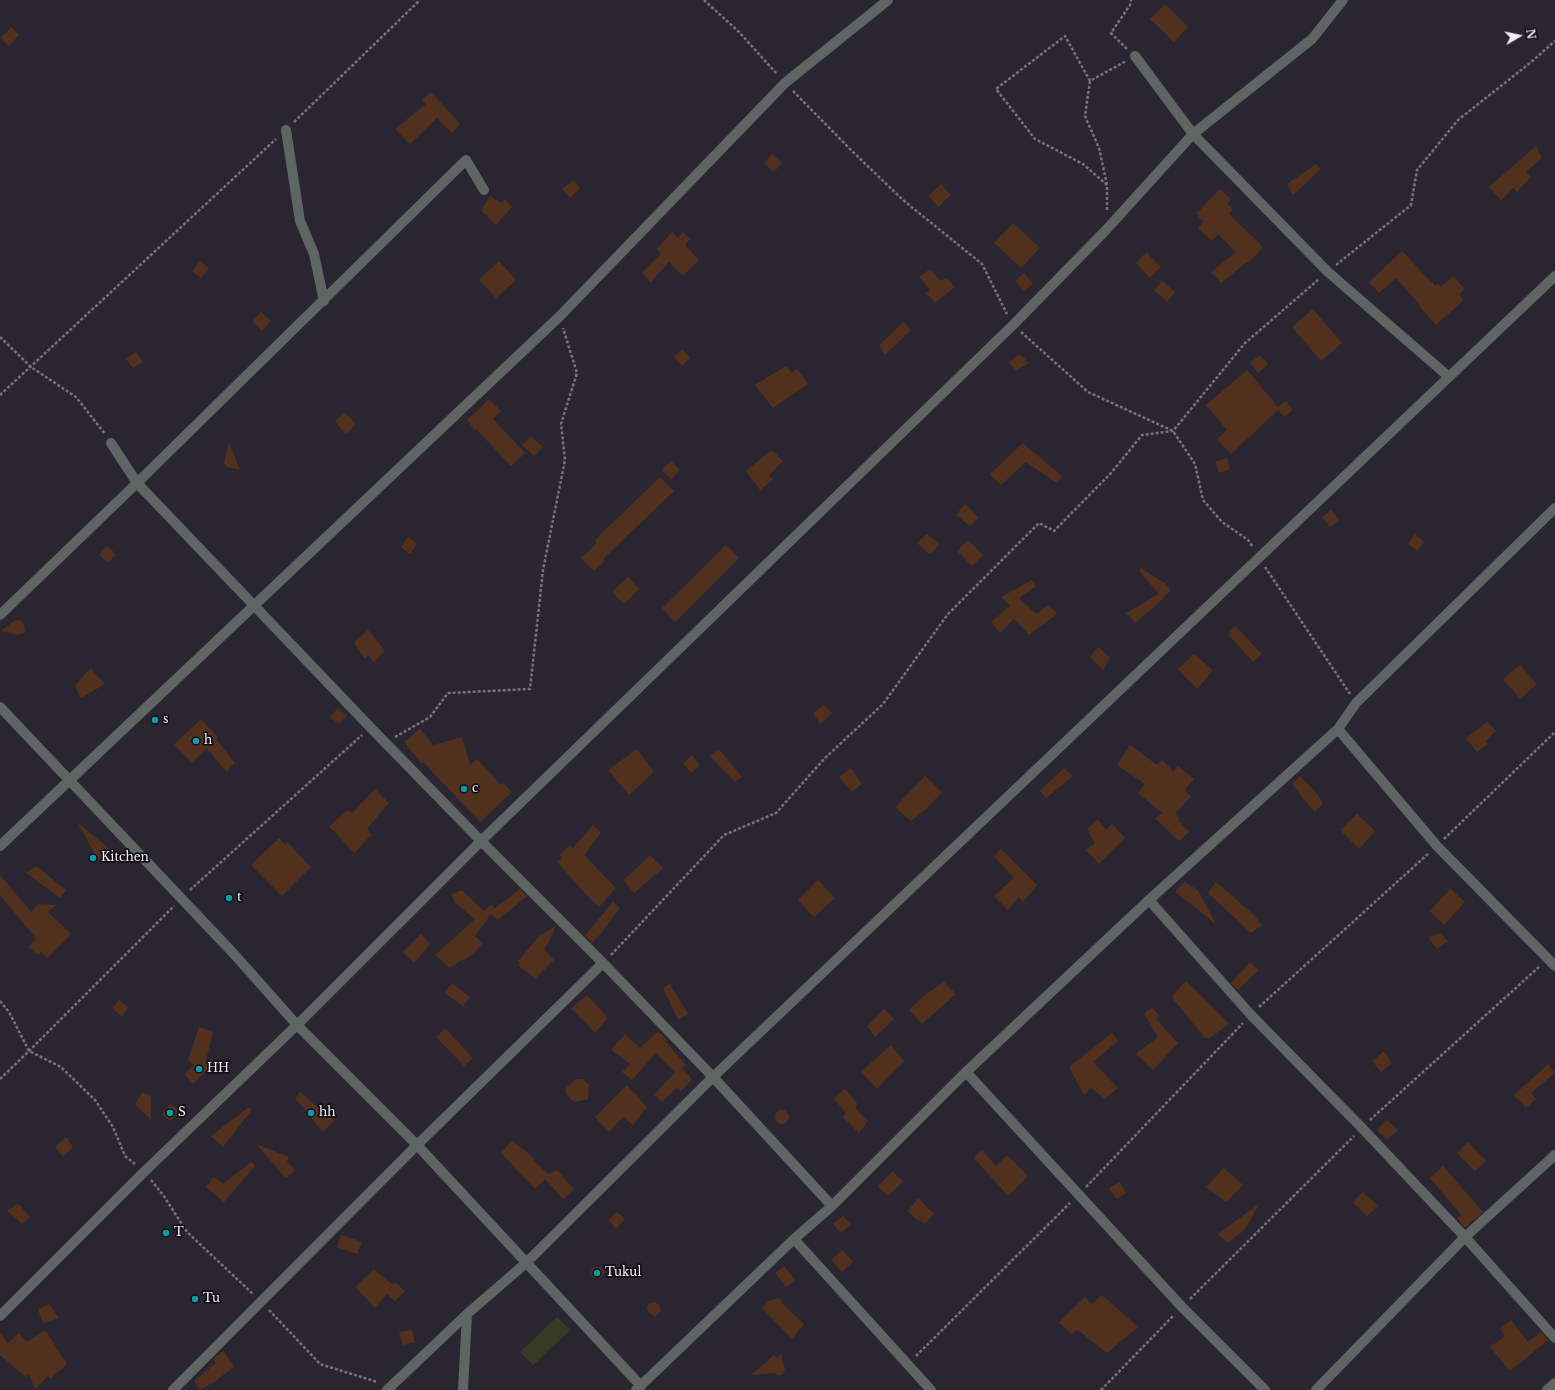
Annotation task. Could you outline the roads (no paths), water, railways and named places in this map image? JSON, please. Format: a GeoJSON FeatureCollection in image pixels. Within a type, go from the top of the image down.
{"type":"FeatureCollection","features":[{"type":"Feature","properties":{"kind":"street"},"geometry":{"type":"LineString","coordinates":[[0,846],[560,316],[785,83],[888,0]]}},
{"type":"Feature","properties":{"kind":"street"},"geometry":{"type":"LineString","coordinates":[[0,1316],[144,1172],[298,1025],[481,841],[1013,325],[1106,230],[1193,134],[1312,39],[1343,0]]}},
{"type":"Feature","properties":{"kind":"street"},"geometry":{"type":"LineString","coordinates":[[1135,56],[1193,134],[1328,272],[1449,377]]}},
{"type":"Feature","properties":{"kind":"street"},"geometry":{"type":"LineString","coordinates":[[286,130],[300,221],[314,254],[324,301]]}},
{"type":"Feature","properties":{"kind":"street"},"geometry":{"type":"LineString","coordinates":[[0,615],[324,301],[466,160],[484,190]]}},
{"type":"Feature","properties":{"kind":"street"},"geometry":{"type":"LineString","coordinates":[[385,1387],[526,1263],[713,1077],[1555,276]]}},
{"type":"Feature","properties":{"kind":"street"},"geometry":{"type":"LineString","coordinates":[[111,443],[137,483],[371,728],[603,963],[713,1077],[832,1206]]}},
{"type":"Feature","properties":{"kind":"street"},"geometry":{"type":"LineString","coordinates":[[0,707],[234,954],[298,1025],[417,1145],[639,1388],[794,1240],[832,1206],[966,1072],[1149,900],[1338,729],[1356,703],[1555,508]]}},
{"type":"Feature","properties":{"kind":"street"},"geometry":{"type":"LineString","coordinates":[[1338,729],[1437,846],[1551,963]]}},
{"type":"Feature","properties":{"kind":"street"},"geometry":{"type":"LineString","coordinates":[[1149,900],[1251,1014],[1466,1237],[1555,1338]]}},
{"type":"Feature","properties":{"kind":"street"},"geometry":{"type":"LineString","coordinates":[[173,1390],[417,1145],[603,963]]}},
{"type":"Feature","properties":{"kind":"street"},"geometry":{"type":"LineString","coordinates":[[966,1072],[1182,1307],[1265,1390]]}},
{"type":"Feature","properties":{"kind":"street"},"geometry":{"type":"LineString","coordinates":[[1316,1390],[1466,1237],[1555,1155]]}},
{"type":"Feature","properties":{"kind":"street"},"geometry":{"type":"LineString","coordinates":[[794,1240],[931,1390]]}},
{"type":"Feature","properties":{"kind":"street"},"geometry":{"type":"LineString","coordinates":[[463,1390],[467,1314]]}},
{"type":"Feature","properties":{"kind":"street"},"geometry":{"type":"LineString","coordinates":[[1548,1390],[1555,1383]]}},
{"type":"Feature","properties":{"kind":"place","name":"s"},"geometry":{"type":"Point","coordinates":[155,720]}},
{"type":"Feature","properties":{"kind":"place","name":"h"},"geometry":{"type":"Point","coordinates":[196,741]}},
{"type":"Feature","properties":{"kind":"place","name":"c"},"geometry":{"type":"Point","coordinates":[464,789]}},
{"type":"Feature","properties":{"kind":"place","name":"Kitchen"},"geometry":{"type":"Point","coordinates":[93,858]}},
{"type":"Feature","properties":{"kind":"place","name":"t"},"geometry":{"type":"Point","coordinates":[229,898]}},
{"type":"Feature","properties":{"kind":"place","name":"HH"},"geometry":{"type":"Point","coordinates":[199,1069]}},
{"type":"Feature","properties":{"kind":"place","name":"S"},"geometry":{"type":"Point","coordinates":[170,1113]}},
{"type":"Feature","properties":{"kind":"place","name":"hh"},"geometry":{"type":"Point","coordinates":[311,1113]}},
{"type":"Feature","properties":{"kind":"place","name":"T"},"geometry":{"type":"Point","coordinates":[166,1233]}},
{"type":"Feature","properties":{"kind":"place","name":"Tukul"},"geometry":{"type":"Point","coordinates":[597,1273]}},
{"type":"Feature","properties":{"kind":"place","name":"Tu"},"geometry":{"type":"Point","coordinates":[195,1299]}}]}
